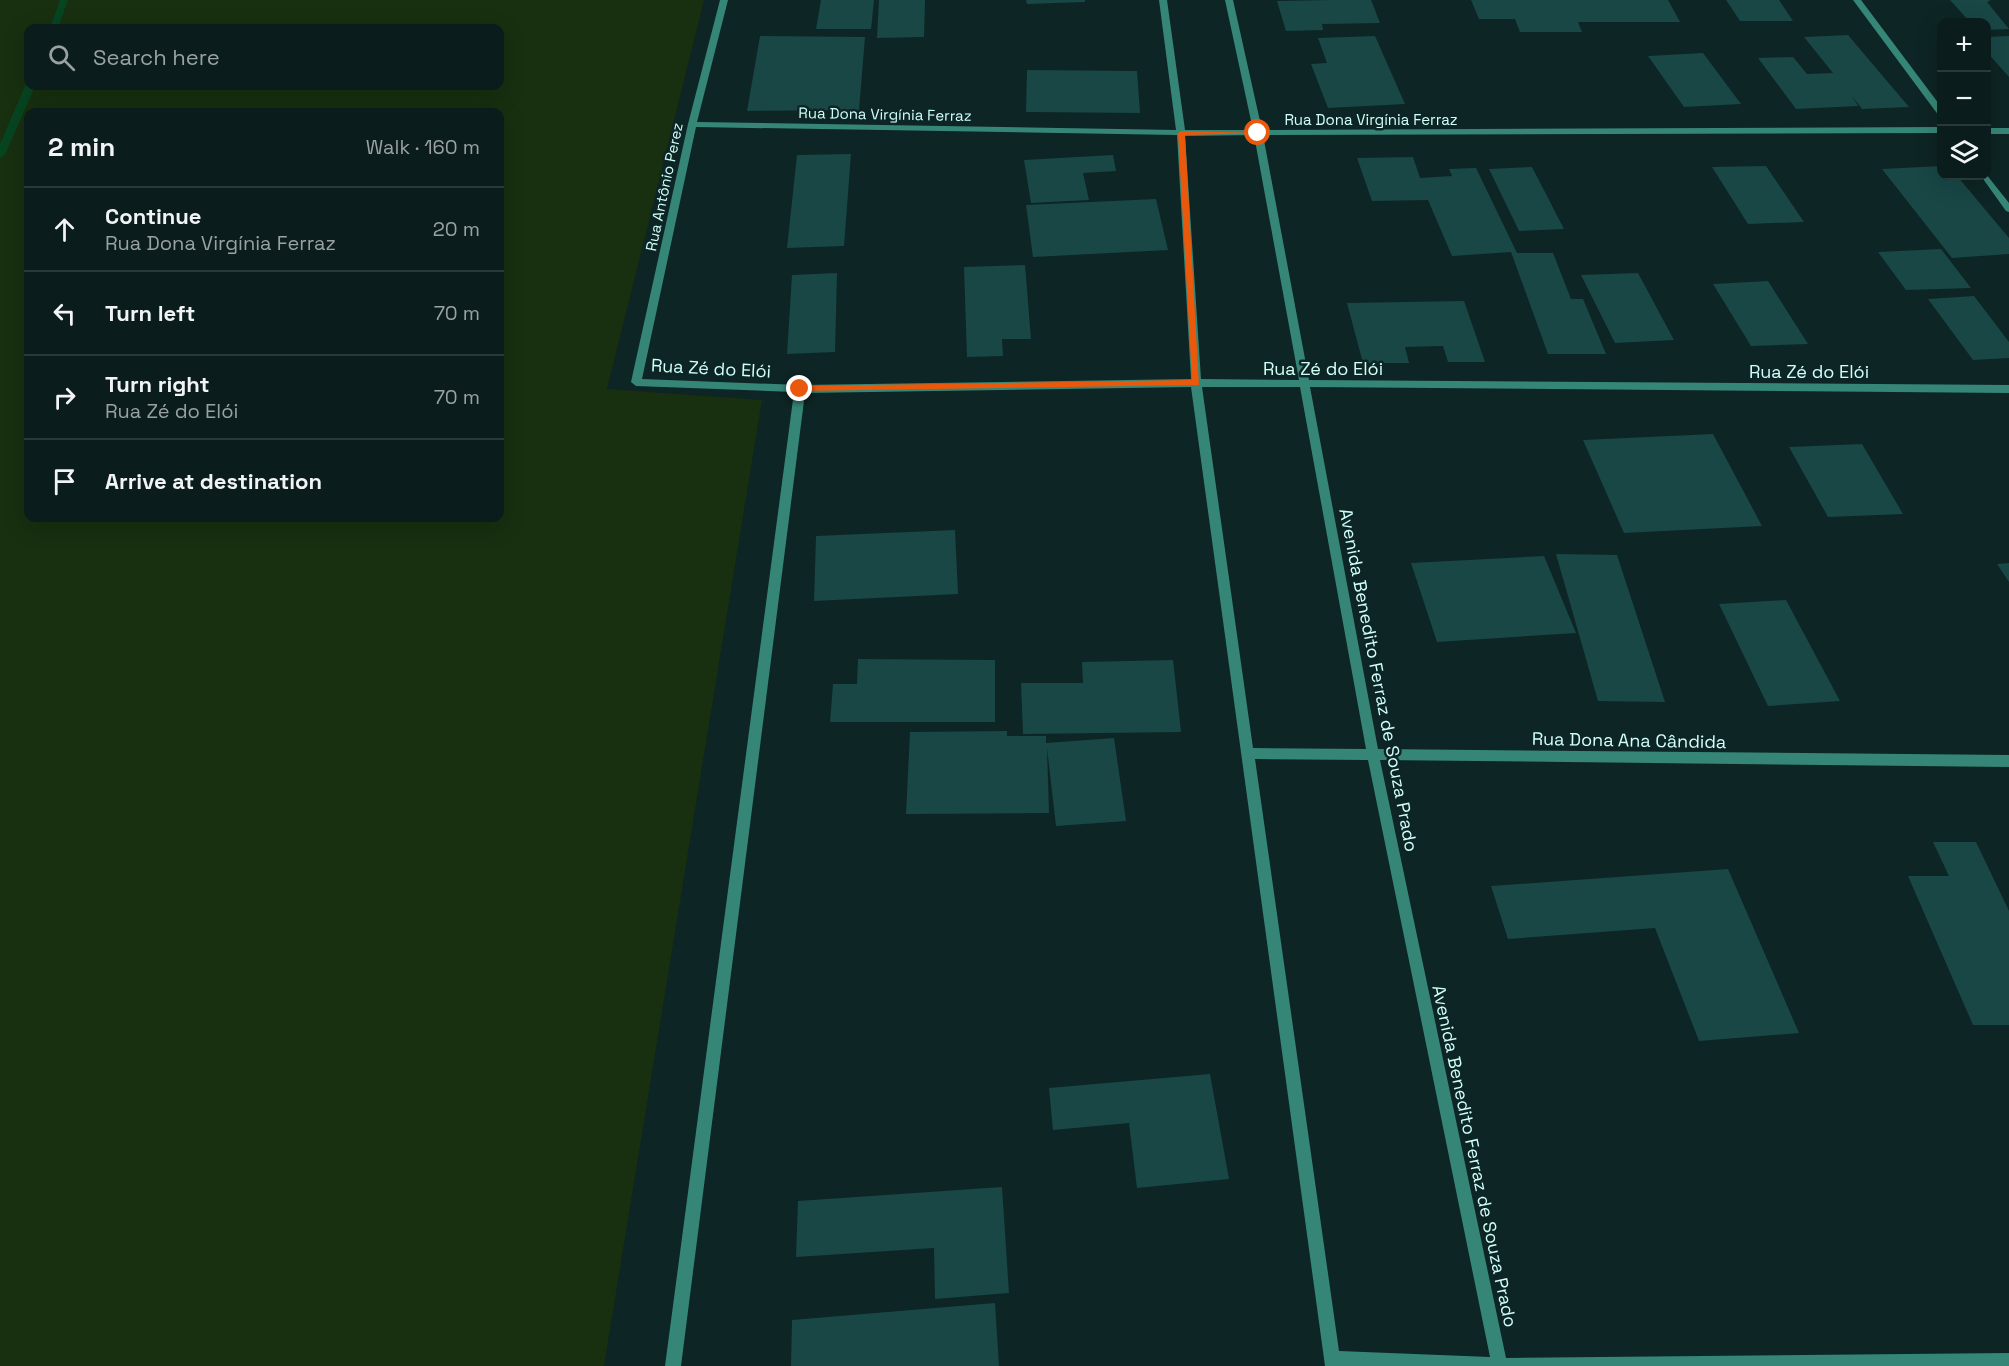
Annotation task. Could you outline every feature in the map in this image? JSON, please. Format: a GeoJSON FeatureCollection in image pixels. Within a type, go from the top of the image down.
{"type":"FeatureCollection","features":[{"type":"Feature","properties":{"kind":"street","name":"Rua Antônio Perez"},"geometry":{"type":"LineString","coordinates":[[636,382],[692,124],[724,0]]}},
{"type":"Feature","properties":{"kind":"street"},"geometry":{"type":"LineString","coordinates":[[1163,0],[1181,133],[1196,383],[1333,1362],[1500,1366],[2009,1361]]}},
{"type":"Feature","properties":{"kind":"street","name":"Avenida Benedito Ferraz de Souza Prado"},"geometry":{"type":"LineString","coordinates":[[1229,0],[1258,133],[1306,384],[1373,756],[1500,1366]]}},
{"type":"Feature","properties":{"kind":"street"},"geometry":{"type":"LineString","coordinates":[[1857,0],[1937,109]]}},
{"type":"Feature","properties":{"kind":"street","name":"Rua Dona Virgínia Ferraz"},"geometry":{"type":"LineString","coordinates":[[692,124],[1181,133],[1937,130]]}},
{"type":"Feature","properties":{"kind":"street"},"geometry":{"type":"LineString","coordinates":[[1991,130],[2009,131]]}},
{"type":"Feature","properties":{"kind":"street"},"geometry":{"type":"LineString","coordinates":[[1988,180],[2009,209]]}},
{"type":"Feature","properties":{"kind":"street","name":"Rua Zé do Elói"},"geometry":{"type":"LineString","coordinates":[[636,382],[800,389],[1196,383],[2009,389]]}},
{"type":"Feature","properties":{"kind":"street"},"geometry":{"type":"LineString","coordinates":[[673,1366],[800,389]]}},
{"type":"Feature","properties":{"kind":"street","name":"Rua Dona Ana Cândida"},"geometry":{"type":"LineString","coordinates":[[1248,753],[2009,761]]}},
{"type":"Feature","properties":{"kind":"green space"},"geometry":{"type":"Polygon","coordinates":[[[0,0],[704,0],[607,389],[762,400],[604,1366],[0,1366],[0,0]]]}},
{"type":"Feature","properties":{"kind":"building"},"geometry":{"type":"Polygon","coordinates":[[[821,0],[874,0],[871,29],[816,29],[821,0]]]}},
{"type":"Feature","properties":{"kind":"building"},"geometry":{"type":"Polygon","coordinates":[[[879,0],[925,0],[924,37],[877,38],[879,0]]]}},
{"type":"Feature","properties":{"kind":"building"},"geometry":{"type":"Polygon","coordinates":[[[1026,0],[1085,0],[1085,2],[1027,4],[1026,0]]]}},
{"type":"Feature","properties":{"kind":"building"},"geometry":{"type":"Polygon","coordinates":[[[1371,0],[1380,23],[1322,24],[1323,30],[1286,31],[1277,1],[1371,0]]]}},
{"type":"Feature","properties":{"kind":"building"},"geometry":{"type":"Polygon","coordinates":[[[1471,0],[1668,0],[1680,22],[1578,22],[1582,32],[1520,32],[1515,19],[1479,19],[1471,0]]]}},
{"type":"Feature","properties":{"kind":"building"},"geometry":{"type":"Polygon","coordinates":[[[1726,0],[1779,0],[1793,21],[1740,21],[1726,0]]]}},
{"type":"Feature","properties":{"kind":"building"},"geometry":{"type":"Polygon","coordinates":[[[1950,0],[1991,0],[1987,2],[2009,29],[1991,30],[1991,18],[1966,18],[1950,0]]]}},
{"type":"Feature","properties":{"kind":"building"},"geometry":{"type":"Polygon","coordinates":[[[1848,35],[1909,107],[1862,109],[1852,96],[1858,106],[1796,109],[1758,58],[1793,57],[1807,74],[1833,73],[1804,37],[1848,35]]]}},
{"type":"Feature","properties":{"kind":"building"},"geometry":{"type":"Polygon","coordinates":[[[760,36],[865,37],[859,110],[747,111],[760,36]]]}},
{"type":"Feature","properties":{"kind":"building"},"geometry":{"type":"Polygon","coordinates":[[[1375,36],[1405,104],[1328,108],[1311,64],[1327,63],[1318,38],[1375,36]]]}},
{"type":"Feature","properties":{"kind":"building"},"geometry":{"type":"Polygon","coordinates":[[[2009,36],[2009,77],[1991,57],[1991,37],[2009,36]]]}},
{"type":"Feature","properties":{"kind":"building"},"geometry":{"type":"Polygon","coordinates":[[[1703,53],[1741,104],[1684,107],[1648,56],[1703,53]]]}},
{"type":"Feature","properties":{"kind":"building"},"geometry":{"type":"Polygon","coordinates":[[[1027,70],[1137,71],[1140,113],[1026,112],[1027,70]]]}},
{"type":"Feature","properties":{"kind":"building"},"geometry":{"type":"Polygon","coordinates":[[[851,154],[844,246],[787,248],[797,155],[851,154]]]}},
{"type":"Feature","properties":{"kind":"building"},"geometry":{"type":"Polygon","coordinates":[[[1113,155],[1116,171],[1083,173],[1089,200],[1031,203],[1024,160],[1113,155]]]}},
{"type":"Feature","properties":{"kind":"building"},"geometry":{"type":"Polygon","coordinates":[[[1413,157],[1420,178],[1452,176],[1449,169],[1476,168],[1517,253],[1553,253],[1571,299],[1583,299],[1606,354],[1548,354],[1511,252],[1452,256],[1428,200],[1372,201],[1357,158],[1413,157]]]}},
{"type":"Feature","properties":{"kind":"building"},"geometry":{"type":"Polygon","coordinates":[[[1766,166],[1804,222],[1748,224],[1712,167],[1766,166]]]}},
{"type":"Feature","properties":{"kind":"building"},"geometry":{"type":"Polygon","coordinates":[[[1937,166],[1937,180],[1960,180],[2009,238],[2009,254],[1952,258],[1882,169],[1937,166]]]}},
{"type":"Feature","properties":{"kind":"building"},"geometry":{"type":"Polygon","coordinates":[[[1532,167],[1564,229],[1519,231],[1489,169],[1532,167]]]}},
{"type":"Feature","properties":{"kind":"building"},"geometry":{"type":"Polygon","coordinates":[[[1156,199],[1168,250],[1033,257],[1026,205],[1156,199]]]}},
{"type":"Feature","properties":{"kind":"building"},"geometry":{"type":"Polygon","coordinates":[[[1941,249],[1971,288],[1906,290],[1878,252],[1941,249]]]}},
{"type":"Feature","properties":{"kind":"building"},"geometry":{"type":"Polygon","coordinates":[[[1025,265],[1031,339],[1002,339],[1003,356],[967,357],[964,267],[1025,265]]]}},
{"type":"Feature","properties":{"kind":"building"},"geometry":{"type":"Polygon","coordinates":[[[837,273],[835,352],[787,354],[792,275],[837,273]]]}},
{"type":"Feature","properties":{"kind":"building"},"geometry":{"type":"Polygon","coordinates":[[[1638,273],[1674,340],[1615,343],[1581,275],[1638,273]]]}},
{"type":"Feature","properties":{"kind":"building"},"geometry":{"type":"Polygon","coordinates":[[[1768,281],[1808,344],[1751,346],[1713,284],[1768,281]]]}},
{"type":"Feature","properties":{"kind":"building"},"geometry":{"type":"Polygon","coordinates":[[[1974,296],[2009,342],[2009,358],[1973,360],[1928,299],[1974,296]]]}},
{"type":"Feature","properties":{"kind":"building"},"geometry":{"type":"Polygon","coordinates":[[[1464,301],[1485,362],[1448,362],[1443,346],[1405,347],[1409,363],[1363,363],[1347,303],[1464,301]]]}},
{"type":"Feature","properties":{"kind":"building"},"geometry":{"type":"Polygon","coordinates":[[[1713,434],[1762,526],[1624,533],[1583,440],[1713,434]]]}},
{"type":"Feature","properties":{"kind":"building"},"geometry":{"type":"Polygon","coordinates":[[[1862,444],[1903,514],[1828,517],[1789,447],[1862,444]]]}},
{"type":"Feature","properties":{"kind":"building"},"geometry":{"type":"Polygon","coordinates":[[[955,530],[958,594],[814,601],[816,536],[955,530]]]}},
{"type":"Feature","properties":{"kind":"building"},"geometry":{"type":"Polygon","coordinates":[[[1556,554],[1617,555],[1665,702],[1598,701],[1556,554]]]}},
{"type":"Feature","properties":{"kind":"building"},"geometry":{"type":"Polygon","coordinates":[[[1544,556],[1576,633],[1437,642],[1411,563],[1544,556]]]}},
{"type":"Feature","properties":{"kind":"building"},"geometry":{"type":"Polygon","coordinates":[[[2009,563],[2009,582],[1997,564],[2009,563]]]}},
{"type":"Feature","properties":{"kind":"building"},"geometry":{"type":"Polygon","coordinates":[[[1786,600],[1840,701],[1768,706],[1719,604],[1786,600]]]}},
{"type":"Feature","properties":{"kind":"building"},"geometry":{"type":"Polygon","coordinates":[[[858,659],[995,660],[995,722],[830,722],[833,684],[857,684],[858,659]]]}},
{"type":"Feature","properties":{"kind":"building"},"geometry":{"type":"Polygon","coordinates":[[[1173,660],[1181,732],[1023,734],[1021,683],[1083,683],[1082,662],[1173,660]]]}},
{"type":"Feature","properties":{"kind":"building"},"geometry":{"type":"Polygon","coordinates":[[[1007,731],[1007,736],[1046,736],[1046,743],[1114,738],[1126,821],[1056,826],[1047,748],[1049,813],[906,814],[910,732],[1007,731]]]}},
{"type":"Feature","properties":{"kind":"building"},"geometry":{"type":"Polygon","coordinates":[[[1933,842],[1976,842],[2009,911],[2009,1025],[1973,1025],[1908,876],[1949,876],[1933,842]]]}},
{"type":"Feature","properties":{"kind":"building"},"geometry":{"type":"Polygon","coordinates":[[[1728,869],[1799,1033],[1699,1041],[1655,928],[1508,939],[1491,886],[1728,869]]]}},
{"type":"Feature","properties":{"kind":"building"},"geometry":{"type":"Polygon","coordinates":[[[1210,1074],[1229,1179],[1137,1188],[1129,1123],[1053,1130],[1049,1088],[1210,1074]]]}},
{"type":"Feature","properties":{"kind":"building"},"geometry":{"type":"Polygon","coordinates":[[[1002,1187],[1009,1293],[935,1299],[934,1248],[796,1257],[798,1201],[1002,1187]]]}},
{"type":"Feature","properties":{"kind":"building"},"geometry":{"type":"Polygon","coordinates":[[[995,1303],[999,1366],[791,1366],[792,1320],[995,1303]]]}},
{"type":"Feature","properties":{"kind":"waterway"},"geometry":{"type":"LineString","coordinates":[[55,24],[64,0]]}},
{"type":"Feature","properties":{"kind":"waterway"},"geometry":{"type":"LineString","coordinates":[[0,155],[28,90]]}},
{"type":"Feature","properties":{"kind":"route"},"geometry":{"type":"LineString","coordinates":[[800,389],[1196,383],[1181,133],[1258,133]]}}]}
